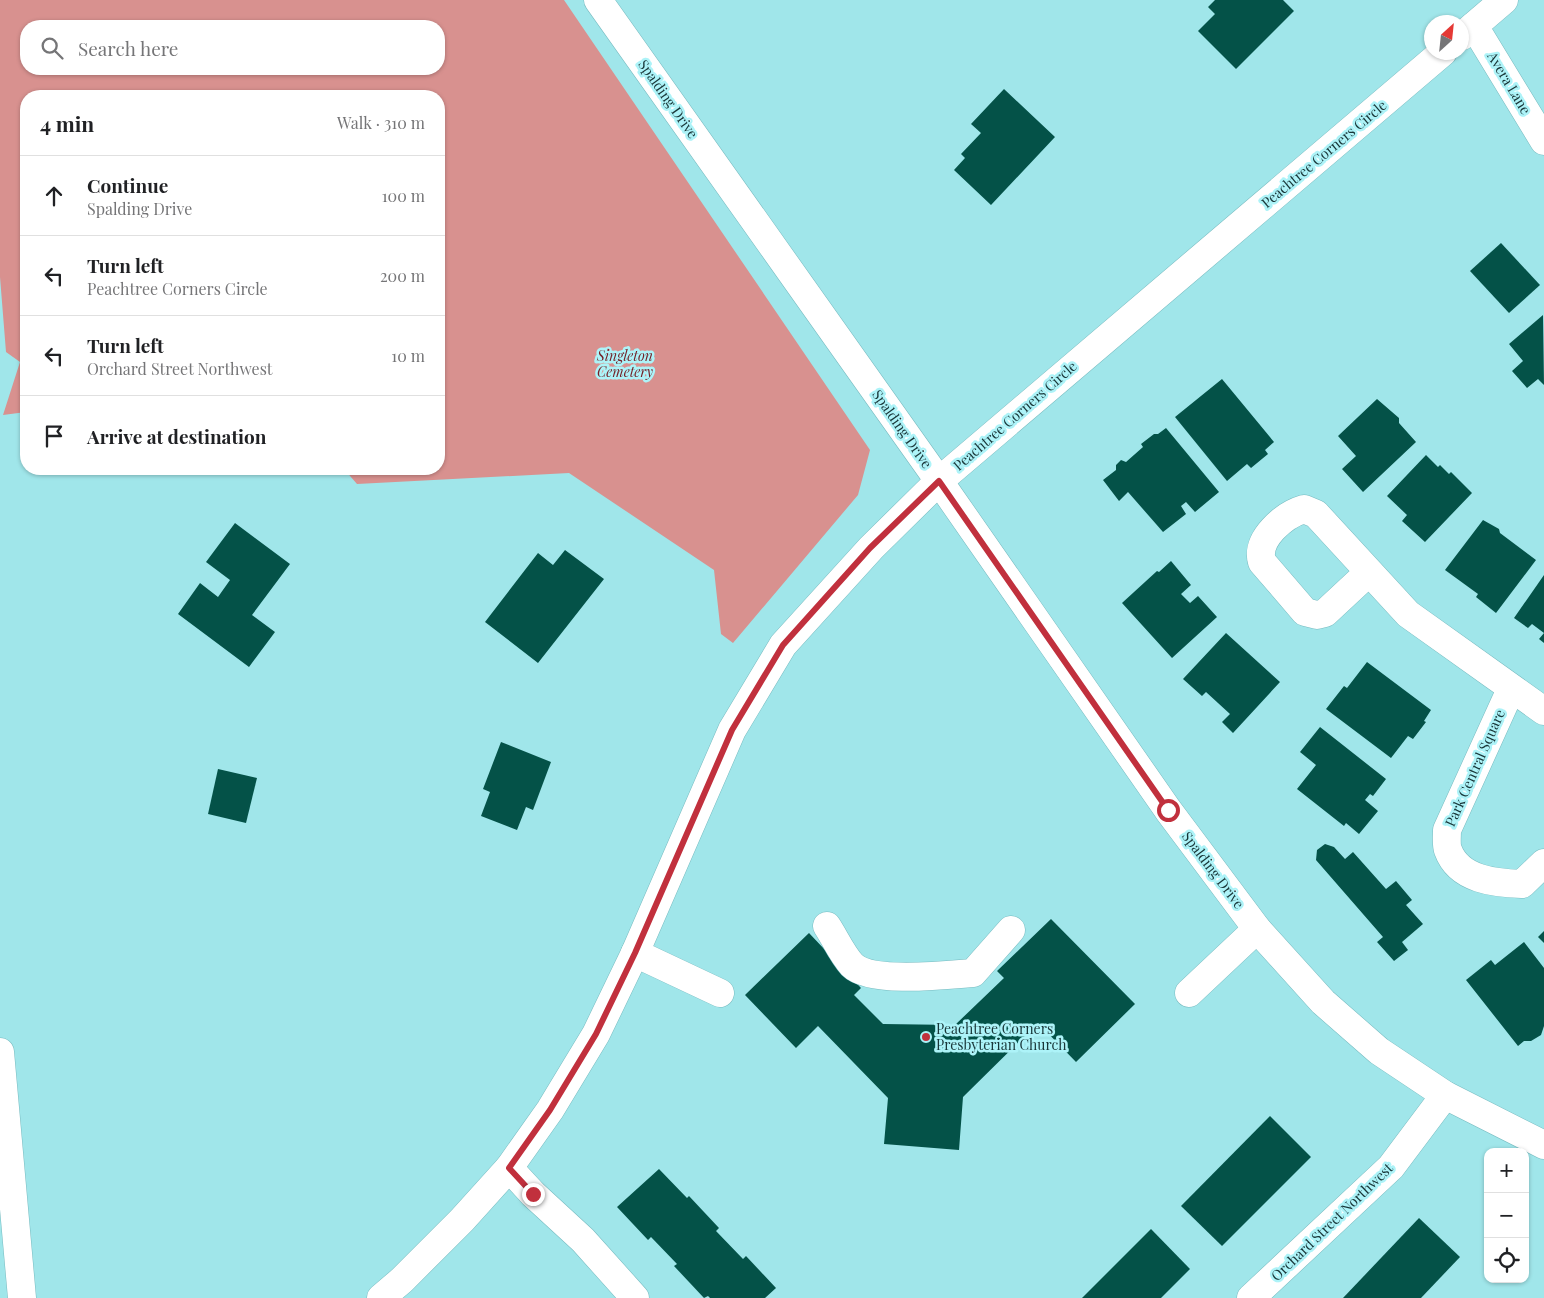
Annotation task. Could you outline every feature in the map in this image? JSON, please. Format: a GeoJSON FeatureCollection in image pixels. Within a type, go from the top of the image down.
{"type":"FeatureCollection","features":[{"type":"Feature","properties":{"kind":"street","name":"Spalding Drive"},"geometry":{"type":"LineString","coordinates":[[598,0],[939,481],[1168,810],[1257,929],[1323,1002],[1379,1051],[1444,1095],[1544,1145]]}},
{"type":"Feature","properties":{"kind":"street"},"geometry":{"type":"LineString","coordinates":[[1469,30],[1504,0]]}},
{"type":"Feature","properties":{"kind":"street","name":"Avera Lane"},"geometry":{"type":"LineString","coordinates":[[1469,32],[1544,141]]}},
{"type":"Feature","properties":{"kind":"street","name":"Peachtree Corners Circle"},"geometry":{"type":"LineString","coordinates":[[381,1298],[402,1280],[462,1220],[509,1168],[550,1110],[596,1034],[635,953],[732,730],[783,645],[870,548],[939,481],[1434,60]]}},
{"type":"Feature","properties":{"kind":"street"},"geometry":{"type":"LineString","coordinates":[[1368,572],[1408,614],[1544,711]]}},
{"type":"Feature","properties":{"kind":"street","name":"Park Central Square"},"geometry":{"type":"LineString","coordinates":[[1511,689],[1446,830],[1447,850],[1458,867],[1489,883],[1522,884],[1544,863]]}},
{"type":"Feature","properties":{"kind":"street"},"geometry":{"type":"LineString","coordinates":[[827,926],[853,966],[875,976],[931,976],[973,973],[1011,930]]}},
{"type":"Feature","properties":{"kind":"street"},"geometry":{"type":"LineString","coordinates":[[1190,993],[1257,929]]}},
{"type":"Feature","properties":{"kind":"street"},"geometry":{"type":"LineString","coordinates":[[635,953],[720,993]]}},
{"type":"Feature","properties":{"kind":"street"},"geometry":{"type":"LineString","coordinates":[[0,1052],[22,1298]]}},
{"type":"Feature","properties":{"kind":"street","name":"Orchard Street Northwest"},"geometry":{"type":"LineString","coordinates":[[1251,1298],[1391,1167],[1444,1095]]}},
{"type":"Feature","properties":{"kind":"street"},"geometry":{"type":"LineString","coordinates":[[509,1168],[583,1240],[635,1298]]}},
{"type":"Feature","properties":{"kind":"green space","name":"Singleton Cemetery"},"geometry":{"type":"Polygon","coordinates":[[[0,0],[564,0],[870,450],[858,495],[733,643],[721,634],[714,570],[569,473],[357,484],[349,475],[445,475],[445,90],[20,90],[20,362],[6,352],[0,277],[0,0]]]}},
{"type":"Feature","properties":{"kind":"green space"},"geometry":{"type":"Polygon","coordinates":[[[20,362],[20,413],[3,415],[20,362]]]}},
{"type":"Feature","properties":{"kind":"building"},"geometry":{"type":"Polygon","coordinates":[[[1215,0],[1283,0],[1294,11],[1236,69],[1198,31],[1215,14],[1208,7],[1215,0]]]}},
{"type":"Feature","properties":{"kind":"building"},"geometry":{"type":"Polygon","coordinates":[[[1004,89],[1055,137],[991,205],[954,170],[965,158],[961,154],[981,133],[971,124],[1004,89]]]}},
{"type":"Feature","properties":{"kind":"building"},"geometry":{"type":"Polygon","coordinates":[[[1501,243],[1540,285],[1509,313],[1470,271],[1501,243]]]}},
{"type":"Feature","properties":{"kind":"building"},"geometry":{"type":"Polygon","coordinates":[[[1543,315],[1544,385],[1538,379],[1527,388],[1512,371],[1523,361],[1509,344],[1543,315]]]}},
{"type":"Feature","properties":{"kind":"building"},"geometry":{"type":"Polygon","coordinates":[[[1222,379],[1274,442],[1265,450],[1268,454],[1251,468],[1247,464],[1227,481],[1175,417],[1222,379]]]}},
{"type":"Feature","properties":{"kind":"building"},"geometry":{"type":"Polygon","coordinates":[[[1377,399],[1399,418],[1399,423],[1416,442],[1363,492],[1342,469],[1356,456],[1338,436],[1377,399]]]}},
{"type":"Feature","properties":{"kind":"building"},"geometry":{"type":"Polygon","coordinates":[[[1166,428],[1219,492],[1195,512],[1186,502],[1181,506],[1186,514],[1163,532],[1128,492],[1119,501],[1103,480],[1116,470],[1116,465],[1121,460],[1126,462],[1143,447],[1141,444],[1166,428]]]}},
{"type":"Feature","properties":{"kind":"building"},"geometry":{"type":"Polygon","coordinates":[[[1426,455],[1438,467],[1440,465],[1449,474],[1451,472],[1472,493],[1425,542],[1402,521],[1407,515],[1387,496],[1426,455]]]}},
{"type":"Feature","properties":{"kind":"building"},"geometry":{"type":"Polygon","coordinates":[[[1483,520],[1499,529],[1500,533],[1536,560],[1496,613],[1476,597],[1478,594],[1445,570],[1483,520]]]}},
{"type":"Feature","properties":{"kind":"building"},"geometry":{"type":"Polygon","coordinates":[[[235,523],[290,564],[252,615],[275,632],[249,667],[178,614],[200,583],[218,597],[230,580],[206,562],[235,523]]]}},
{"type":"Feature","properties":{"kind":"building"},"geometry":{"type":"Polygon","coordinates":[[[565,550],[604,579],[538,663],[485,622],[538,553],[553,565],[565,550]]]}},
{"type":"Feature","properties":{"kind":"building"},"geometry":{"type":"Polygon","coordinates":[[[1171,561],[1191,585],[1181,594],[1190,603],[1198,596],[1217,617],[1172,658],[1122,603],[1157,571],[1159,572],[1171,561]]]}},
{"type":"Feature","properties":{"kind":"building"},"geometry":{"type":"Polygon","coordinates":[[[1544,575],[1544,633],[1532,624],[1528,628],[1514,618],[1544,575]]]}},
{"type":"Feature","properties":{"kind":"building"},"geometry":{"type":"Polygon","coordinates":[[[1226,633],[1280,682],[1233,733],[1222,722],[1230,714],[1206,692],[1202,696],[1183,679],[1226,633]]]}},
{"type":"Feature","properties":{"kind":"building"},"geometry":{"type":"Polygon","coordinates":[[[1544,633],[1544,643],[1539,639],[1544,633]]]}},
{"type":"Feature","properties":{"kind":"building"},"geometry":{"type":"Polygon","coordinates":[[[1367,662],[1431,710],[1424,721],[1426,722],[1413,739],[1408,736],[1391,758],[1326,709],[1344,686],[1347,688],[1367,662]]]}},
{"type":"Feature","properties":{"kind":"building"},"geometry":{"type":"Polygon","coordinates":[[[1320,727],[1386,779],[1373,796],[1370,794],[1365,800],[1378,811],[1359,834],[1346,823],[1344,826],[1297,789],[1316,765],[1300,752],[1320,727]]]}},
{"type":"Feature","properties":{"kind":"building"},"geometry":{"type":"Polygon","coordinates":[[[501,742],[551,762],[533,810],[526,807],[517,830],[481,816],[490,792],[483,789],[501,742]]]}},
{"type":"Feature","properties":{"kind":"building"},"geometry":{"type":"Polygon","coordinates":[[[218,769],[257,778],[246,823],[208,814],[218,769]]]}},
{"type":"Feature","properties":{"kind":"building"},"geometry":{"type":"Polygon","coordinates":[[[1325,844],[1334,847],[1345,859],[1353,852],[1386,889],[1396,881],[1412,900],[1406,905],[1423,924],[1402,942],[1408,950],[1394,961],[1377,942],[1383,937],[1316,860],[1317,850],[1325,844]]]}},
{"type":"Feature","properties":{"kind":"building","name":"Peachtree Corners Presbyterian Church"},"geometry":{"type":"Polygon","coordinates":[[[1051,919],[1135,1004],[1076,1062],[1038,1023],[963,1097],[959,1150],[884,1144],[888,1098],[818,1026],[796,1048],[745,995],[809,933],[861,988],[854,995],[883,1024],[955,1025],[1004,978],[997,971],[1051,919]]]}},
{"type":"Feature","properties":{"kind":"building"},"geometry":{"type":"Polygon","coordinates":[[[1544,931],[1544,943],[1538,937],[1544,931]]]}},
{"type":"Feature","properties":{"kind":"building"},"geometry":{"type":"Polygon","coordinates":[[[1524,942],[1544,968],[1544,1026],[1541,1035],[1531,1041],[1524,1041],[1518,1046],[1466,980],[1491,960],[1495,965],[1524,942]]]}},
{"type":"Feature","properties":{"kind":"building"},"geometry":{"type":"Polygon","coordinates":[[[1270,1116],[1311,1157],[1222,1246],[1181,1206],[1270,1116]]]}},
{"type":"Feature","properties":{"kind":"building"},"geometry":{"type":"Polygon","coordinates":[[[659,1169],[687,1198],[689,1196],[719,1228],[716,1231],[743,1259],[746,1256],[776,1288],[765,1298],[710,1298],[708,1296],[704,1298],[674,1266],[677,1264],[651,1237],[648,1240],[617,1207],[659,1169]]]}},
{"type":"Feature","properties":{"kind":"building"},"geometry":{"type":"Polygon","coordinates":[[[1419,1218],[1460,1257],[1421,1298],[1343,1298],[1419,1218]]]}},
{"type":"Feature","properties":{"kind":"building"},"geometry":{"type":"Polygon","coordinates":[[[1151,1229],[1190,1269],[1161,1298],[1082,1298],[1151,1229]]]}},
{"type":"Feature","properties":{"kind":"place","name":"Peachtree Corners Presbyterian Church"},"geometry":{"type":"Point","coordinates":[926,1037]}},
{"type":"Feature","properties":{"kind":"route"},"geometry":{"type":"LineString","coordinates":[[533,1194],[509,1168],[550,1110],[596,1034],[635,953],[732,730],[783,645],[870,548],[939,481],[1168,810]]}}]}
